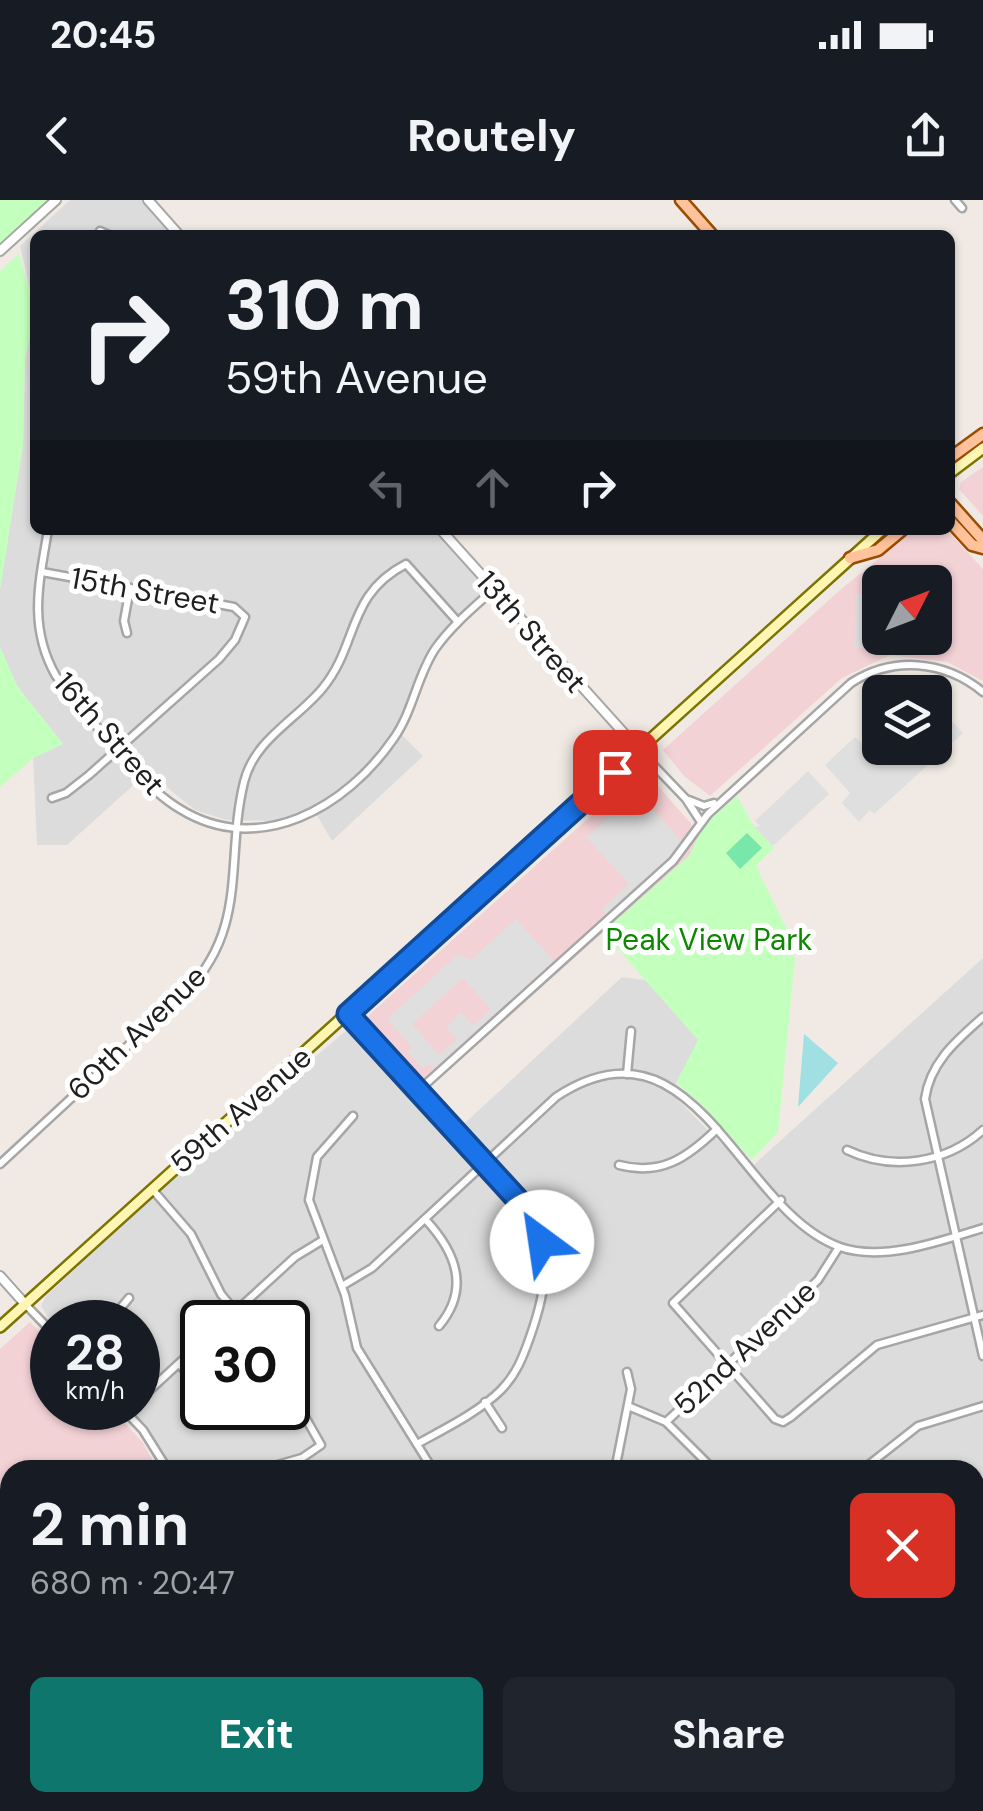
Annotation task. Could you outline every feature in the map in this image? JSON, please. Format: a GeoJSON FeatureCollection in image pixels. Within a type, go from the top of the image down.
{"type":"FeatureCollection","features":[{"type":"Feature","properties":{"kind":"main road"},"geometry":{"type":"LineString","coordinates":[[681,200],[708,230]]}},
{"type":"Feature","properties":{"kind":"main road"},"geometry":{"type":"LineString","coordinates":[[955,454],[983,434]]}},
{"type":"Feature","properties":{"kind":"main road"},"geometry":{"type":"LineString","coordinates":[[955,469],[983,448]]}},
{"type":"Feature","properties":{"kind":"main road"},"geometry":{"type":"LineString","coordinates":[[955,509],[983,540]]}},
{"type":"Feature","properties":{"kind":"main road"},"geometry":{"type":"LineString","coordinates":[[955,526],[972,545],[983,548]]}},
{"type":"Feature","properties":{"kind":"main road","name":"59th Avenue"},"geometry":{"type":"LineString","coordinates":[[0,1327],[876,535]]}},
{"type":"Feature","properties":{"kind":"main road"},"geometry":{"type":"LineString","coordinates":[[850,558],[878,550],[896,535]]}},
{"type":"Feature","properties":{"kind":"street"},"geometry":{"type":"LineString","coordinates":[[0,251],[56,200]]}},
{"type":"Feature","properties":{"kind":"street"},"geometry":{"type":"LineString","coordinates":[[148,200],[175,230]]}},
{"type":"Feature","properties":{"kind":"street"},"geometry":{"type":"LineString","coordinates":[[955,200],[962,208]]}},
{"type":"Feature","properties":{"kind":"street","name":"16th Street"},"geometry":{"type":"LineString","coordinates":[[48,535],[36,614],[43,654],[56,676],[119,748],[180,809],[240,829]]}},
{"type":"Feature","properties":{"kind":"street","name":"13th Street"},"geometry":{"type":"LineString","coordinates":[[445,535],[686,798],[701,822]]}},
{"type":"Feature","properties":{"kind":"street","name":"60th Avenue"},"geometry":{"type":"LineString","coordinates":[[0,1164],[201,977],[220,946],[230,914],[244,779],[256,754],[326,684],[364,597],[406,564],[458,622]]}},
{"type":"Feature","properties":{"kind":"street","name":"15th Street"},"geometry":{"type":"LineString","coordinates":[[42,572],[234,607],[245,617],[235,640],[219,659],[119,748]]}},
{"type":"Feature","properties":{"kind":"street"},"geometry":{"type":"LineString","coordinates":[[127,633],[124,621],[130,588]]}},
{"type":"Feature","properties":{"kind":"street"},"geometry":{"type":"LineString","coordinates":[[240,829],[264,830],[300,819],[339,796],[383,754],[397,734],[434,650],[494,590]]}},
{"type":"Feature","properties":{"kind":"street"},"geometry":{"type":"LineString","coordinates":[[418,1091],[673,860],[701,822],[844,688],[866,674],[918,664],[956,674],[983,692]]}},
{"type":"Feature","properties":{"kind":"street"},"geometry":{"type":"LineString","coordinates":[[52,798],[66,793],[119,748]]}},
{"type":"Feature","properties":{"kind":"street"},"geometry":{"type":"LineString","coordinates":[[686,798],[712,806],[736,788]]}},
{"type":"Feature","properties":{"kind":"street"},"geometry":{"type":"LineString","coordinates":[[348,1014],[528,1213],[545,1252],[544,1298],[521,1362],[506,1385],[418,1444]]}},
{"type":"Feature","properties":{"kind":"street"},"geometry":{"type":"LineString","coordinates":[[983,1017],[950,1047],[930,1076],[926,1112],[983,1356]]}},
{"type":"Feature","properties":{"kind":"street"},"geometry":{"type":"LineString","coordinates":[[627,1074],[631,1031]]}},
{"type":"Feature","properties":{"kind":"street"},"geometry":{"type":"LineString","coordinates":[[342,1286],[372,1268],[568,1089],[596,1078],[627,1074],[673,1089],[717,1129],[812,1232],[840,1247],[889,1251],[983,1228]]}},
{"type":"Feature","properties":{"kind":"street"},"geometry":{"type":"LineString","coordinates":[[352,1116],[322,1148],[310,1176],[309,1200],[342,1286],[357,1348],[427,1460]]}},
{"type":"Feature","properties":{"kind":"street"},"geometry":{"type":"LineString","coordinates":[[619,1164],[665,1167],[692,1152],[717,1129]]}},
{"type":"Feature","properties":{"kind":"street"},"geometry":{"type":"LineString","coordinates":[[846,1150],[891,1165],[960,1148],[983,1130]]}},
{"type":"Feature","properties":{"kind":"street"},"geometry":{"type":"LineString","coordinates":[[151,1188],[190,1234],[225,1300]]}},
{"type":"Feature","properties":{"kind":"street"},"geometry":{"type":"LineString","coordinates":[[780,1200],[674,1303],[783,1422],[877,1345],[983,1315]]}},
{"type":"Feature","properties":{"kind":"street"},"geometry":{"type":"LineString","coordinates":[[424,1219],[448,1246],[457,1273],[451,1312],[440,1326]]}},
{"type":"Feature","properties":{"kind":"street"},"geometry":{"type":"LineString","coordinates":[[248,1300],[296,1257],[323,1240]]}},
{"type":"Feature","properties":{"kind":"street"},"geometry":{"type":"LineString","coordinates":[[545,1252],[571,1247]]}},
{"type":"Feature","properties":{"kind":"street","name":"52nd Avenue"},"geometry":{"type":"LineString","coordinates":[[666,1422],[818,1280],[840,1247]]}},
{"type":"Feature","properties":{"kind":"street"},"geometry":{"type":"LineString","coordinates":[[0,1276],[30,1309]]}},
{"type":"Feature","properties":{"kind":"street"},"geometry":{"type":"LineString","coordinates":[[160,1381],[179,1364]]}},
{"type":"Feature","properties":{"kind":"street"},"geometry":{"type":"LineString","coordinates":[[618,1460],[631,1389],[627,1372]]}},
{"type":"Feature","properties":{"kind":"street"},"geometry":{"type":"LineString","coordinates":[[485,1402],[502,1428]]}},
{"type":"Feature","properties":{"kind":"street"},"geometry":{"type":"LineString","coordinates":[[628,1406],[666,1422],[703,1460]]}},
{"type":"Feature","properties":{"kind":"street"},"geometry":{"type":"LineString","coordinates":[[874,1460],[910,1430],[983,1406]]}},
{"type":"Feature","properties":{"kind":"street"},"geometry":{"type":"LineString","coordinates":[[294,1460],[321,1446],[310,1423]]}},
{"type":"Feature","properties":{"kind":"street"},"geometry":{"type":"LineString","coordinates":[[143,1430],[162,1460]]}},
{"type":"Feature","properties":{"kind":"shaded area"},"geometry":{"type":"Polygon","coordinates":[[[70,200],[144,200],[171,230],[37,230],[70,200]]]}},
{"type":"Feature","properties":{"kind":"shaded area"},"geometry":{"type":"Polygon","coordinates":[[[30,237],[30,290],[20,246],[30,237]]]}},
{"type":"Feature","properties":{"kind":"shaded area"},"geometry":{"type":"Polygon","coordinates":[[[30,336],[30,535],[441,535],[482,582],[481,593],[434,641],[395,728],[423,756],[332,841],[312,807],[273,821],[226,820],[195,810],[148,772],[67,845],[37,845],[33,758],[63,744],[17,686],[0,647],[0,589],[23,444],[25,359],[30,336]]]}},
{"type":"Feature","properties":{"kind":"shaded area"},"geometry":{"type":"Polygon","coordinates":[[[983,467],[983,516],[959,489],[961,482],[983,467]]]}},
{"type":"Feature","properties":{"kind":"shaded area"},"geometry":{"type":"Polygon","coordinates":[[[908,535],[952,535],[983,569],[983,681],[947,662],[890,655],[952,655],[952,565],[871,565],[908,535]]]}},
{"type":"Feature","properties":{"kind":"shaded area"},"geometry":{"type":"Polygon","coordinates":[[[862,572],[862,655],[890,655],[842,678],[710,796],[684,776],[663,750],[862,572]]]}},
{"type":"Feature","properties":{"kind":"shaded area"},"geometry":{"type":"Polygon","coordinates":[[[856,594],[862,594],[862,648],[854,648],[856,594]]]}},
{"type":"Feature","properties":{"kind":"shaded area"},"geometry":{"type":"Polygon","coordinates":[[[952,721],[963,733],[952,743],[952,721]]]}},
{"type":"Feature","properties":{"kind":"shaded area"},"geometry":{"type":"Polygon","coordinates":[[[855,737],[862,744],[862,765],[928,765],[874,814],[870,810],[859,822],[842,803],[850,793],[825,765],[855,737]]]}},
{"type":"Feature","properties":{"kind":"shaded area"},"geometry":{"type":"Polygon","coordinates":[[[808,771],[829,794],[773,846],[754,827],[760,826],[755,821],[808,771]]]}},
{"type":"Feature","properties":{"kind":"shaded area"},"geometry":{"type":"Polygon","coordinates":[[[640,772],[646,772],[700,834],[689,856],[428,1088],[372,1026],[367,1019],[370,1014],[640,772]]]}},
{"type":"Feature","properties":{"kind":"shaded area"},"geometry":{"type":"Polygon","coordinates":[[[637,792],[684,844],[606,914],[602,909],[629,884],[586,837],[637,792]]]}},
{"type":"Feature","properties":{"kind":"shaded area"},"geometry":{"type":"Polygon","coordinates":[[[516,919],[554,961],[434,1069],[429,1064],[423,1069],[408,1052],[412,1047],[387,1019],[457,955],[471,960],[516,919]],[[463,978],[412,1024],[439,1055],[457,1039],[446,1027],[461,1012],[473,1025],[491,1009],[463,978]]]}},
{"type":"Feature","properties":{"kind":"shaded area"},"geometry":{"type":"Polygon","coordinates":[[[983,958],[983,1460],[168,1460],[146,1430],[160,1430],[160,1300],[44,1300],[192,1161],[348,1029],[451,1136],[622,977],[645,980],[699,1040],[671,1093],[748,1170],[983,958]]]}},
{"type":"Feature","properties":{"kind":"shaded area"},"geometry":{"type":"Polygon","coordinates":[[[30,1322],[30,1430],[131,1430],[152,1460],[0,1460],[0,1349],[30,1322]]]}},
{"type":"Feature","properties":{"kind":"green space"},"geometry":{"type":"Polygon","coordinates":[[[0,200],[56,200],[0,251],[0,200]]]}},
{"type":"Feature","properties":{"kind":"green space"},"geometry":{"type":"Polygon","coordinates":[[[19,254],[30,294],[30,336],[25,359],[23,444],[0,589],[0,271],[19,254]]]}},
{"type":"Feature","properties":{"kind":"green space"},"geometry":{"type":"Polygon","coordinates":[[[0,647],[17,686],[63,744],[33,758],[0,787],[0,647]]]}},
{"type":"Feature","properties":{"kind":"green space","name":"Peak View Park"},"geometry":{"type":"Polygon","coordinates":[[[737,796],[755,828],[774,848],[756,866],[789,934],[795,959],[778,1132],[752,1160],[700,1103],[676,1083],[698,1040],[603,932],[689,856],[704,825],[737,796]]]}},
{"type":"Feature","properties":{"kind":"green space"},"geometry":{"type":"Polygon","coordinates":[[[747,833],[762,848],[740,869],[726,853],[747,833]]]}},
{"type":"Feature","properties":{"kind":"water"},"geometry":{"type":"Polygon","coordinates":[[[804,1034],[838,1063],[798,1107],[804,1034]]]}},
{"type":"Feature","properties":{"kind":"route"},"geometry":{"type":"LineString","coordinates":[[542,1242],[534,1221],[518,1200],[348,1014],[615,772]]}}]}
